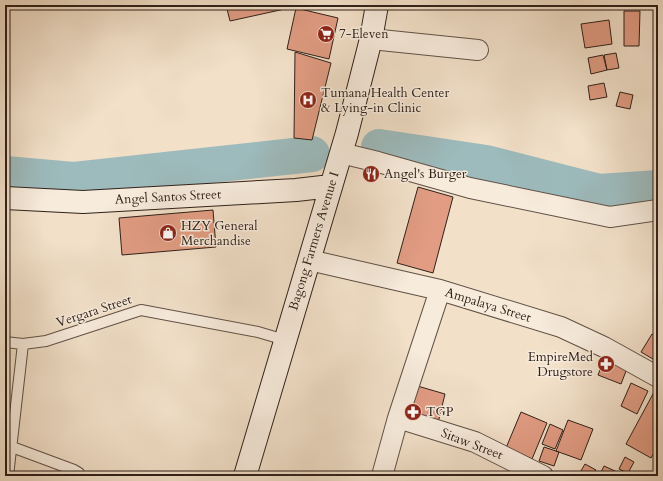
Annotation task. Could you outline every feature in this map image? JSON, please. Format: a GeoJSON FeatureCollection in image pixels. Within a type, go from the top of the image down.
{"type":"FeatureCollection","features":[{"type":"Feature","properties":{"kind":"street","name":"Bagong Farmers Avenue I"},"geometry":{"type":"LineString","coordinates":[[245,476],[341,153],[371,39],[377,5]]}},
{"type":"Feature","properties":{"kind":"street"},"geometry":{"type":"LineString","coordinates":[[371,39],[478,50]]}},
{"type":"Feature","properties":{"kind":"street"},"geometry":{"type":"LineString","coordinates":[[341,153],[470,188],[610,217],[658,210]]}},
{"type":"Feature","properties":{"kind":"street","name":"Angel Santos Street"},"geometry":{"type":"LineString","coordinates":[[5,198],[83,202],[296,190],[331,186]]}},
{"type":"Feature","properties":{"kind":"street","name":"Ampalaya Street"},"geometry":{"type":"LineString","coordinates":[[309,260],[440,290],[561,327],[604,347],[658,377]]}},
{"type":"Feature","properties":{"kind":"street"},"geometry":{"type":"LineString","coordinates":[[382,476],[398,418],[440,290]]}},
{"type":"Feature","properties":{"kind":"street","name":"Sitaw Street"},"geometry":{"type":"LineString","coordinates":[[398,418],[475,442],[544,476]]}},
{"type":"Feature","properties":{"kind":"lane","name":"Vergara Street"},"geometry":{"type":"LineString","coordinates":[[5,342],[23,344],[46,341],[141,310],[258,332],[285,340]]}},
{"type":"Feature","properties":{"kind":"lane"},"geometry":{"type":"LineString","coordinates":[[8,476],[23,344]]}},
{"type":"Feature","properties":{"kind":"lane"},"geometry":{"type":"LineString","coordinates":[[12,447],[74,470],[81,476]]}},
{"type":"Feature","properties":{"kind":"building"},"geometry":{"type":"Polygon","coordinates":[[[226,5],[303,5],[230,21],[226,5]]]}},
{"type":"Feature","properties":{"kind":"building"},"geometry":{"type":"Polygon","coordinates":[[[296,8],[338,18],[329,59],[287,49],[296,8]]]}},
{"type":"Feature","properties":{"kind":"building"},"geometry":{"type":"Polygon","coordinates":[[[624,11],[640,11],[639,46],[624,46],[624,11]]]}},
{"type":"Feature","properties":{"kind":"building"},"geometry":{"type":"Polygon","coordinates":[[[609,20],[612,44],[585,48],[581,24],[609,20]]]}},
{"type":"Feature","properties":{"kind":"building","name":"Tumana Health Center & Lying-in Clinic"},"geometry":{"type":"Polygon","coordinates":[[[295,52],[331,63],[312,140],[294,138],[295,52]]]}},
{"type":"Feature","properties":{"kind":"building"},"geometry":{"type":"Polygon","coordinates":[[[616,53],[619,68],[607,70],[604,55],[616,53]]]}},
{"type":"Feature","properties":{"kind":"building"},"geometry":{"type":"Polygon","coordinates":[[[603,55],[607,70],[591,74],[588,58],[603,55]]]}},
{"type":"Feature","properties":{"kind":"building"},"geometry":{"type":"Polygon","coordinates":[[[604,83],[607,97],[590,100],[588,86],[604,83]]]}},
{"type":"Feature","properties":{"kind":"building"},"geometry":{"type":"Polygon","coordinates":[[[620,92],[633,95],[630,109],[616,106],[620,92]]]}},
{"type":"Feature","properties":{"kind":"building"},"geometry":{"type":"Polygon","coordinates":[[[418,187],[453,197],[433,273],[397,263],[418,187]]]}},
{"type":"Feature","properties":{"kind":"building","name":"HZY General Merchandise"},"geometry":{"type":"Polygon","coordinates":[[[213,210],[216,247],[122,255],[119,218],[213,210]]]}},
{"type":"Feature","properties":{"kind":"building"},"geometry":{"type":"Polygon","coordinates":[[[652,334],[658,337],[658,362],[641,352],[652,334]]]}},
{"type":"Feature","properties":{"kind":"building"},"geometry":{"type":"Polygon","coordinates":[[[605,357],[628,366],[621,384],[598,375],[605,357]]]}},
{"type":"Feature","properties":{"kind":"building"},"geometry":{"type":"Polygon","coordinates":[[[631,383],[648,391],[637,414],[621,406],[631,383]]]}},
{"type":"Feature","properties":{"kind":"building"},"geometry":{"type":"Polygon","coordinates":[[[414,385],[445,394],[438,423],[407,415],[414,385]]]}},
{"type":"Feature","properties":{"kind":"building"},"geometry":{"type":"Polygon","coordinates":[[[654,392],[658,395],[658,446],[651,458],[626,444],[654,392]]]}},
{"type":"Feature","properties":{"kind":"building"},"geometry":{"type":"Polygon","coordinates":[[[521,412],[547,423],[532,459],[506,448],[521,412]]]}},
{"type":"Feature","properties":{"kind":"building"},"geometry":{"type":"Polygon","coordinates":[[[568,420],[593,429],[581,460],[556,451],[568,420]]]}},
{"type":"Feature","properties":{"kind":"building"},"geometry":{"type":"Polygon","coordinates":[[[550,424],[563,430],[555,449],[542,444],[550,424]]]}},
{"type":"Feature","properties":{"kind":"building"},"geometry":{"type":"Polygon","coordinates":[[[544,447],[559,452],[554,466],[539,461],[544,447]]]}},
{"type":"Feature","properties":{"kind":"building"},"geometry":{"type":"Polygon","coordinates":[[[625,457],[634,462],[628,473],[619,469],[625,457]]]}},
{"type":"Feature","properties":{"kind":"building"},"geometry":{"type":"Polygon","coordinates":[[[585,464],[596,470],[593,476],[578,476],[585,464]]]}},
{"type":"Feature","properties":{"kind":"building"},"geometry":{"type":"Polygon","coordinates":[[[604,466],[626,476],[599,476],[604,466]]]}},
{"type":"Feature","properties":{"kind":"building"},"geometry":{"type":"Polygon","coordinates":[[[658,469],[658,476],[653,476],[658,469]]]}},
{"type":"Feature","properties":{"kind":"waterway"},"geometry":{"type":"LineString","coordinates":[[379,147],[486,163],[599,192],[658,188]]}},
{"type":"Feature","properties":{"kind":"waterway"},"geometry":{"type":"LineString","coordinates":[[5,174],[74,180],[312,154]]}},
{"type":"Feature","properties":{"kind":"place","name":"7-Eleven"},"geometry":{"type":"Point","coordinates":[326,34]}},
{"type":"Feature","properties":{"kind":"place","name":"Tumana Health Center & Lying-in Clinic"},"geometry":{"type":"Point","coordinates":[308,100]}},
{"type":"Feature","properties":{"kind":"place","name":"Angel's Burger"},"geometry":{"type":"Point","coordinates":[371,174]}},
{"type":"Feature","properties":{"kind":"place","name":"HZY General Merchandise"},"geometry":{"type":"Point","coordinates":[168,233]}},
{"type":"Feature","properties":{"kind":"place","name":"EmpireMed Drugstore"},"geometry":{"type":"Point","coordinates":[606,364]}},
{"type":"Feature","properties":{"kind":"place","name":"TGP"},"geometry":{"type":"Point","coordinates":[413,412]}}]}
